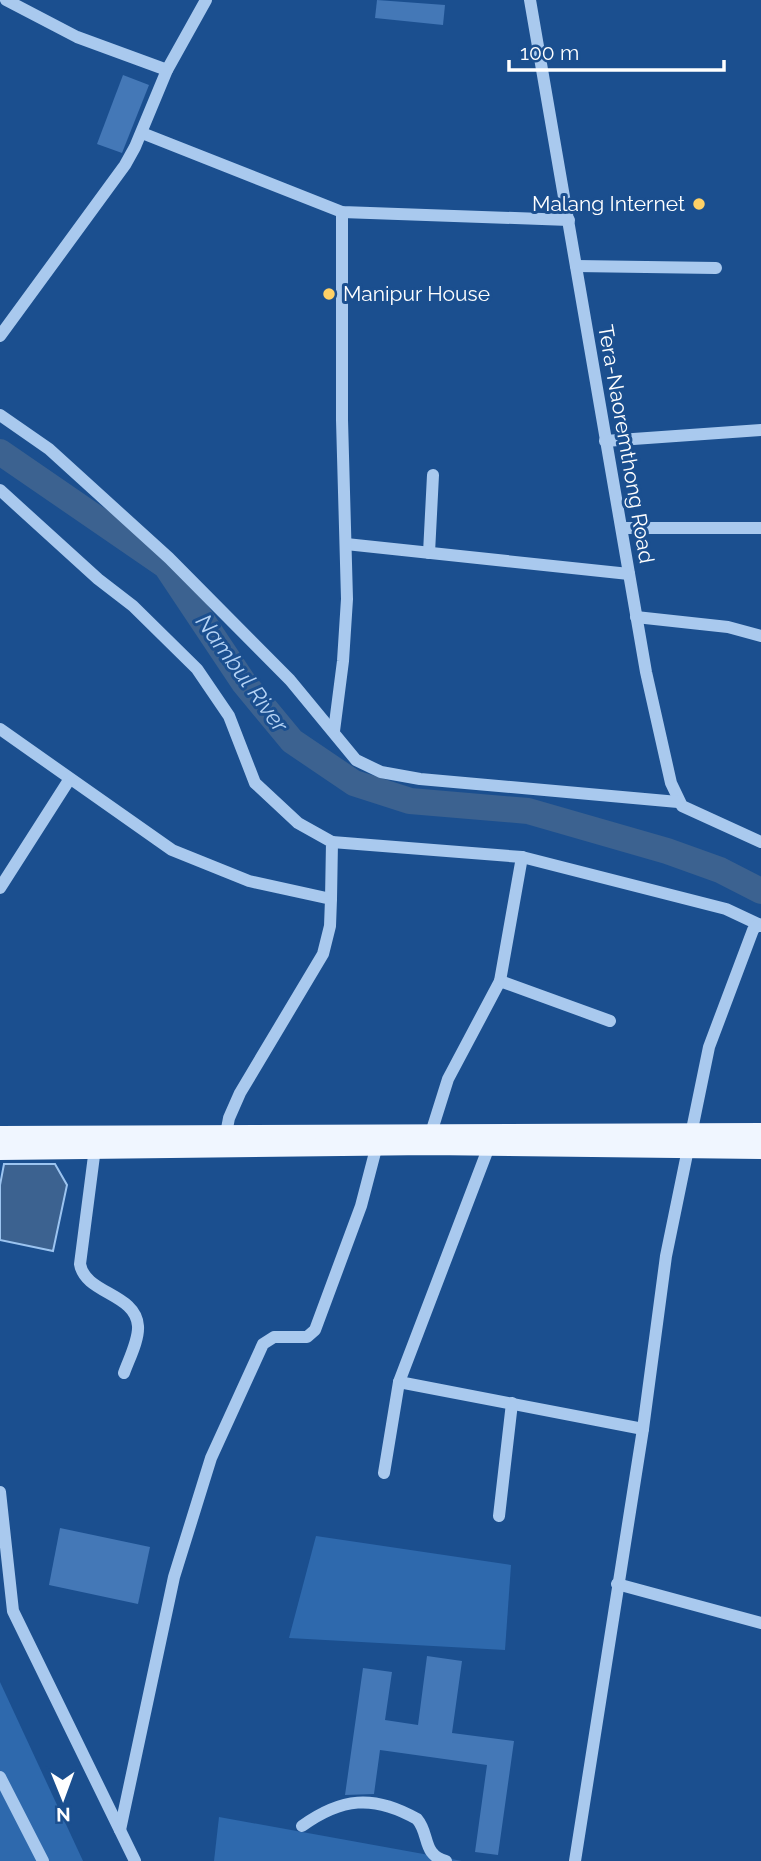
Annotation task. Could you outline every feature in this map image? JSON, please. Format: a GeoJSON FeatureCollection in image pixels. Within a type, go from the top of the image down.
{"type":"FeatureCollection","features":[{"type":"Feature","properties":{"kind":"main road"},"geometry":{"type":"LineString","coordinates":[[0,1135],[378,1140],[488,1149],[691,1140],[761,1132]]}},
{"type":"Feature","properties":{"kind":"main road"},"geometry":{"type":"LineString","coordinates":[[378,1140],[431,1133],[691,1140],[761,1150]]}},
{"type":"Feature","properties":{"kind":"main road"},"geometry":{"type":"LineString","coordinates":[[0,1151],[225,1140]]}},
{"type":"Feature","properties":{"kind":"street"},"geometry":{"type":"LineString","coordinates":[[6,0],[38,7],[76,37],[167,70]]}},
{"type":"Feature","properties":{"kind":"street"},"geometry":{"type":"LineString","coordinates":[[0,335],[125,165],[142,133],[167,70],[206,0]]}},
{"type":"Feature","properties":{"kind":"street","name":"Tera-Naoremthong Road"},"geometry":{"type":"LineString","coordinates":[[530,0],[636,617],[654,709],[678,802]]}},
{"type":"Feature","properties":{"kind":"street"},"geometry":{"type":"LineString","coordinates":[[142,133],[342,212],[569,220]]}},
{"type":"Feature","properties":{"kind":"street"},"geometry":{"type":"LineString","coordinates":[[334,731],[343,661],[345,544],[342,212]]}},
{"type":"Feature","properties":{"kind":"street"},"geometry":{"type":"LineString","coordinates":[[576,265],[716,268]]}},
{"type":"Feature","properties":{"kind":"street"},"geometry":{"type":"LineString","coordinates":[[0,415],[49,449],[169,558],[290,680],[356,760],[381,772],[512,789],[678,802],[701,817],[761,842]]}},
{"type":"Feature","properties":{"kind":"street"},"geometry":{"type":"LineString","coordinates":[[605,441],[761,430]]}},
{"type":"Feature","properties":{"kind":"street"},"geometry":{"type":"LineString","coordinates":[[429,553],[433,475]]}},
{"type":"Feature","properties":{"kind":"street"},"geometry":{"type":"LineString","coordinates":[[0,490],[98,579],[133,606],[197,669],[229,716],[255,783],[298,823],[332,842],[522,857],[726,909],[760,925],[715,1025],[666,1256],[643,1429],[575,1861]]}},
{"type":"Feature","properties":{"kind":"street"},"geometry":{"type":"LineString","coordinates":[[622,528],[761,528]]}},
{"type":"Feature","properties":{"kind":"street"},"geometry":{"type":"LineString","coordinates":[[345,544],[629,574]]}},
{"type":"Feature","properties":{"kind":"street"},"geometry":{"type":"LineString","coordinates":[[636,617],[728,627],[761,636]]}},
{"type":"Feature","properties":{"kind":"street"},"geometry":{"type":"LineString","coordinates":[[0,729],[172,850],[206,866],[249,881],[331,899]]}},
{"type":"Feature","properties":{"kind":"street"},"geometry":{"type":"LineString","coordinates":[[0,888],[69,780]]}},
{"type":"Feature","properties":{"kind":"street"},"geometry":{"type":"LineString","coordinates":[[225,1140],[240,1093],[323,954],[330,926],[332,842]]}},
{"type":"Feature","properties":{"kind":"street"},"geometry":{"type":"LineString","coordinates":[[431,1133],[453,1068],[500,981],[522,857]]}},
{"type":"Feature","properties":{"kind":"street"},"geometry":{"type":"LineString","coordinates":[[500,981],[610,1021]]}},
{"type":"Feature","properties":{"kind":"street"},"geometry":{"type":"LineString","coordinates":[[120,1830],[174,1577],[211,1458],[263,1344],[274,1337],[307,1337],[315,1330],[361,1206],[378,1140]]}},
{"type":"Feature","properties":{"kind":"street"},"geometry":{"type":"LineString","coordinates":[[95,1148],[81,1273],[128,1306],[137,1318],[139,1328],[124,1373]]}},
{"type":"Feature","properties":{"kind":"street"},"geometry":{"type":"LineString","coordinates":[[384,1473],[399,1382],[488,1149]]}},
{"type":"Feature","properties":{"kind":"street"},"geometry":{"type":"LineString","coordinates":[[399,1382],[643,1429]]}},
{"type":"Feature","properties":{"kind":"street"},"geometry":{"type":"LineString","coordinates":[[499,1516],[512,1403]]}},
{"type":"Feature","properties":{"kind":"street"},"geometry":{"type":"LineString","coordinates":[[0,1492],[13,1612],[135,1861]]}},
{"type":"Feature","properties":{"kind":"street"},"geometry":{"type":"LineString","coordinates":[[617,1584],[761,1623]]}},
{"type":"Feature","properties":{"kind":"street"},"geometry":{"type":"LineString","coordinates":[[0,1616],[13,1612]]}},
{"type":"Feature","properties":{"kind":"street"},"geometry":{"type":"LineString","coordinates":[[0,1777],[43,1861]]}},
{"type":"Feature","properties":{"kind":"street"},"geometry":{"type":"LineString","coordinates":[[302,1826],[319,1814],[345,1802],[378,1804],[417,1819],[428,1849],[436,1857],[446,1861]]}},
{"type":"Feature","properties":{"kind":"shaded area"},"geometry":{"type":"Polygon","coordinates":[[[4,1164],[55,1164],[67,1185],[53,1251],[0,1240],[0,1185],[4,1164]]]}},
{"type":"Feature","properties":{"kind":"shaded area"},"geometry":{"type":"Polygon","coordinates":[[[316,1536],[511,1565],[505,1650],[289,1638],[316,1536]]]}},
{"type":"Feature","properties":{"kind":"shaded area"},"geometry":{"type":"Polygon","coordinates":[[[0,1682],[83,1861],[0,1861],[0,1682]]]}},
{"type":"Feature","properties":{"kind":"shaded area"},"geometry":{"type":"Polygon","coordinates":[[[219,1817],[462,1861],[214,1861],[219,1817]]]}},
{"type":"Feature","properties":{"kind":"building"},"geometry":{"type":"Polygon","coordinates":[[[377,0],[445,5],[443,25],[375,18],[377,0]]]}},
{"type":"Feature","properties":{"kind":"building"},"geometry":{"type":"Polygon","coordinates":[[[123,75],[149,85],[122,153],[97,144],[123,75]]]}},
{"type":"Feature","properties":{"kind":"building"},"geometry":{"type":"Polygon","coordinates":[[[60,1528],[150,1547],[138,1604],[49,1585],[60,1528]]]}},
{"type":"Feature","properties":{"kind":"building"},"geometry":{"type":"Polygon","coordinates":[[[427,1656],[462,1661],[452,1733],[514,1741],[498,1855],[475,1852],[487,1765],[380,1750],[374,1794],[345,1795],[363,1668],[392,1672],[385,1720],[418,1725],[427,1656]]]}},
{"type":"Feature","properties":{"kind":"waterway","name":"Nambul River"},"geometry":{"type":"LineString","coordinates":[[0,452],[166,566],[244,683],[292,741],[354,783],[410,801],[528,811],[667,851],[720,870],[761,891]]}},
{"type":"Feature","properties":{"kind":"place","name":"Malang Internet"},"geometry":{"type":"Point","coordinates":[699,204]}},
{"type":"Feature","properties":{"kind":"place","name":"Manipur House"},"geometry":{"type":"Point","coordinates":[329,294]}}]}
